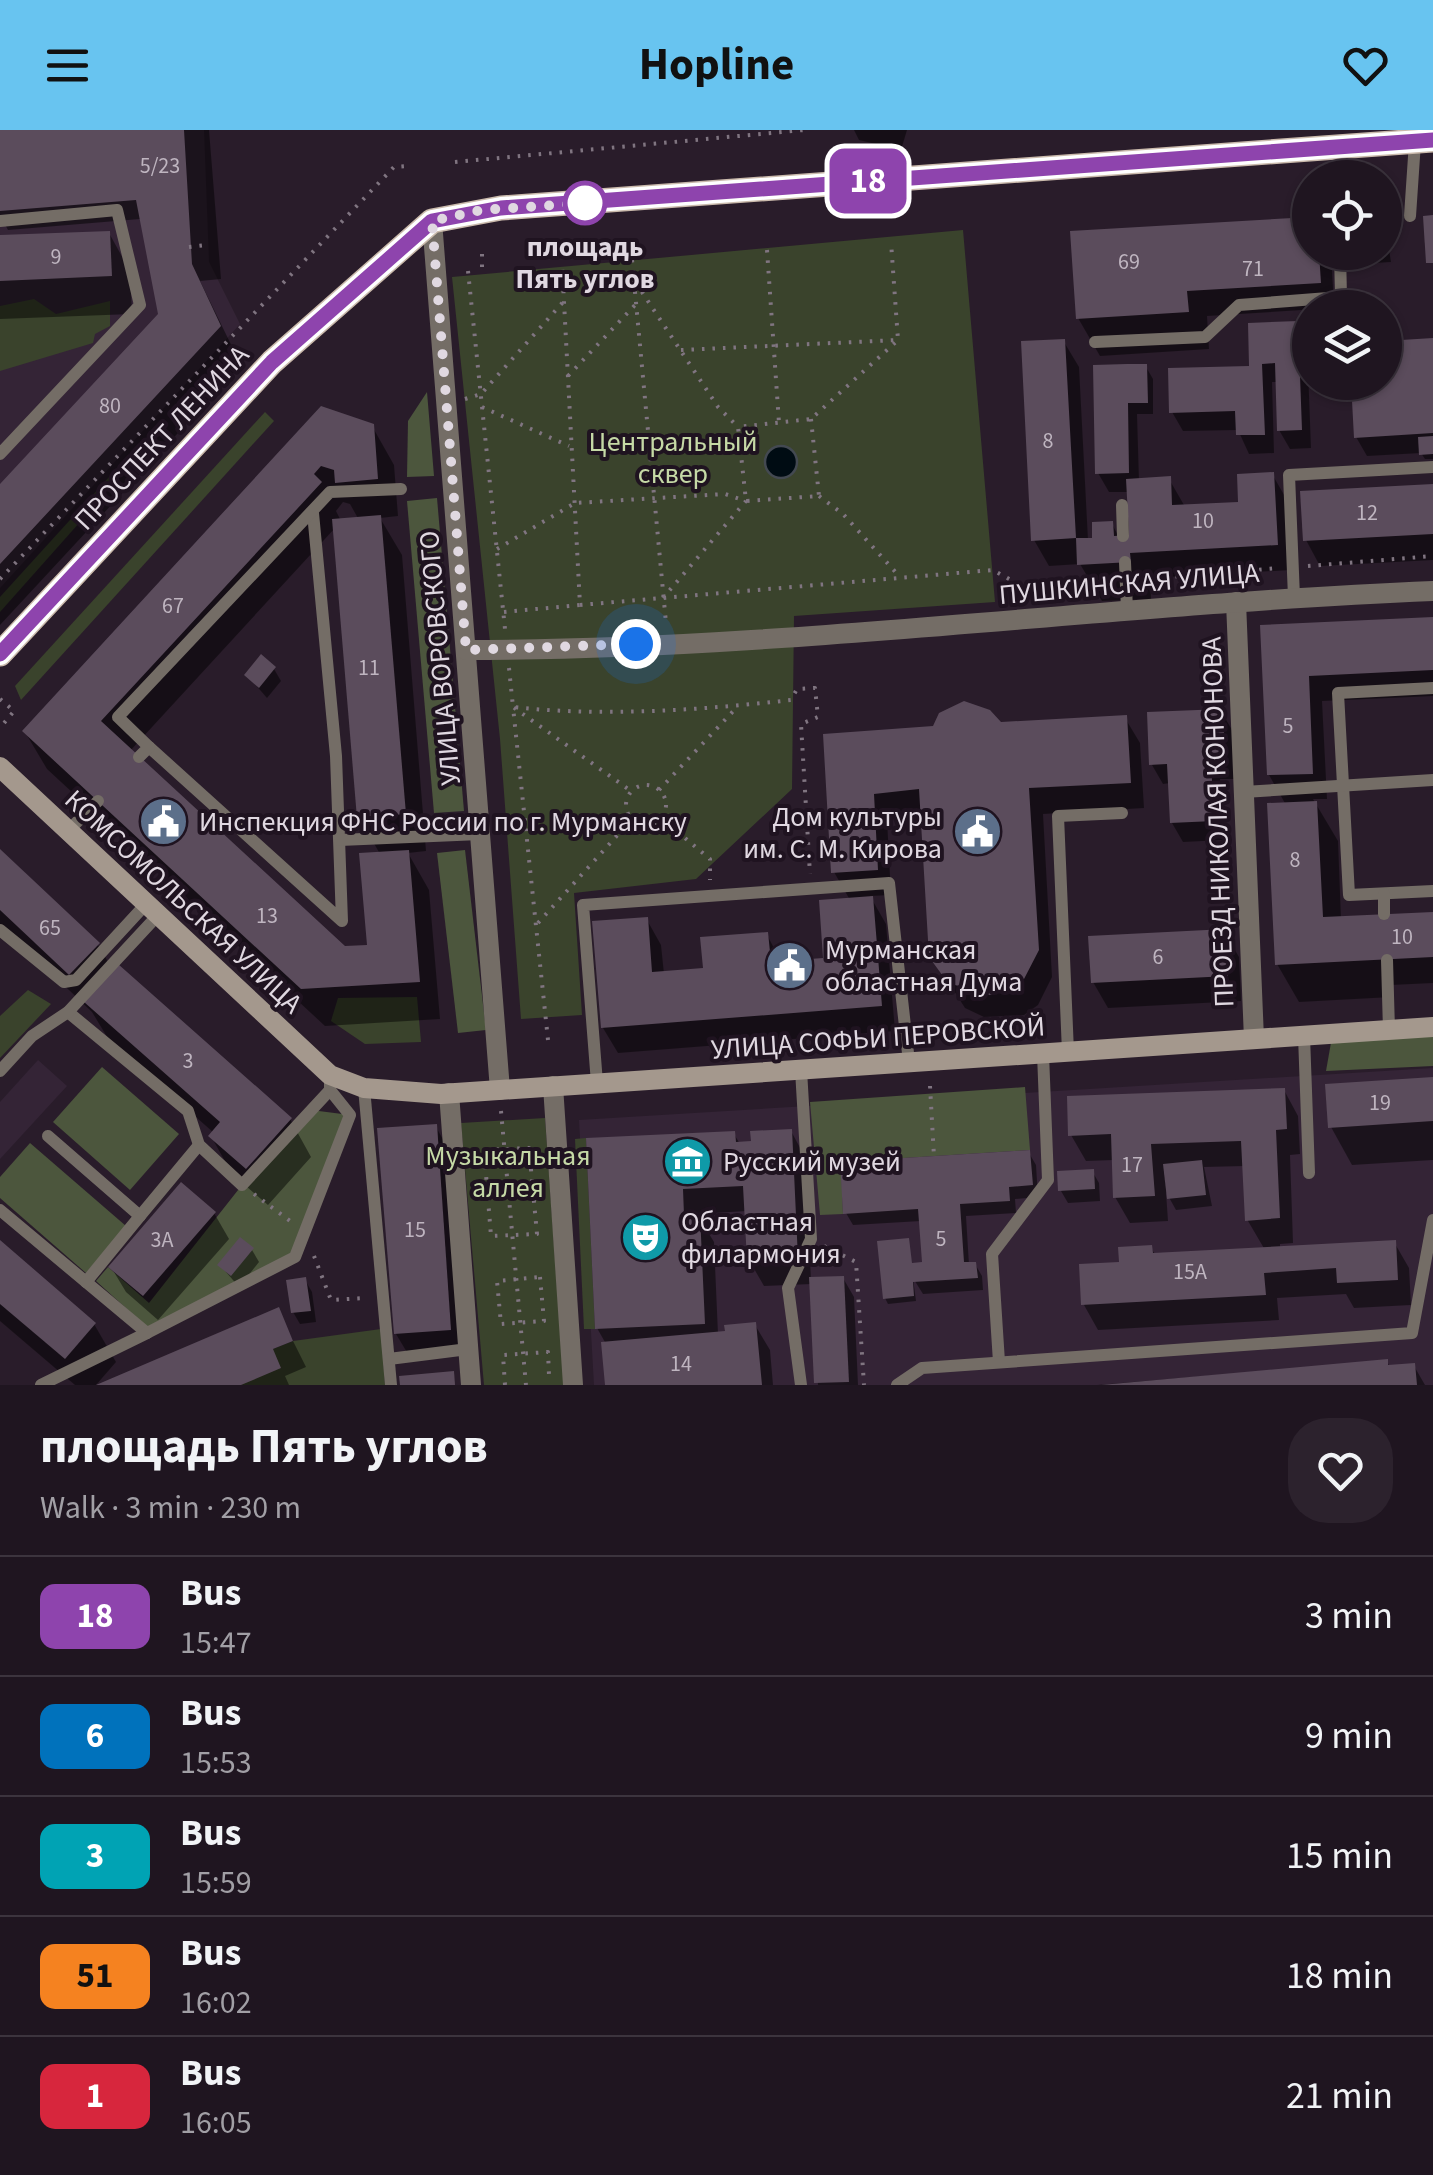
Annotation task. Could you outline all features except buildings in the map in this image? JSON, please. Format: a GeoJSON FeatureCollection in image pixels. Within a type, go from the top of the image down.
{"type":"FeatureCollection","features":[{"type":"Feature","properties":{"kind":"main road"},"geometry":{"type":"LineString","coordinates":[[432,221],[501,208],[1424,141]]}},
{"type":"Feature","properties":{"kind":"main road","name":"ПРОСПЕКТ ЛЕНИНА"},"geometry":{"type":"LineString","coordinates":[[0,654],[258,376],[432,221]]}},
{"type":"Feature","properties":{"kind":"street","name":"УЛИЦА ВОРОВСКОГО"},"geometry":{"type":"LineString","coordinates":[[432,221],[501,1100]]}},
{"type":"Feature","properties":{"kind":"street","name":"ПУШКИНСКАЯ УЛИЦА"},"geometry":{"type":"LineString","coordinates":[[466,650],[829,634],[1294,597],[1433,591]]}},
{"type":"Feature","properties":{"kind":"street","name":"ПРОЕЗД НИКОЛАЯ КОНОНОВА"},"geometry":{"type":"LineString","coordinates":[[1236,602],[1254,1040]]}},
{"type":"Feature","properties":{"kind":"street","name":"КОМСОМОЛЬСКАЯ УЛИЦА"},"geometry":{"type":"LineString","coordinates":[[0,767],[330,1083]]}},
{"type":"Feature","properties":{"kind":"street","name":"УЛИЦА СОФЬИ ПЕРОВСКОЙ"},"geometry":{"type":"LineString","coordinates":[[330,1083],[501,1100],[553,1086],[1433,1027]]}},
{"type":"Feature","properties":{"kind":"street"},"geometry":{"type":"LineString","coordinates":[[553,1086],[573,1385]]}},
{"type":"Feature","properties":{"kind":"street"},"geometry":{"type":"LineString","coordinates":[[449,1093],[470,1385]]}},
{"type":"Feature","properties":{"kind":"lane"},"geometry":{"type":"LineString","coordinates":[[1410,216],[1424,141]]}},
{"type":"Feature","properties":{"kind":"lane"},"geometry":{"type":"LineString","coordinates":[[1338,147],[1338,160]]}},
{"type":"Feature","properties":{"kind":"lane"},"geometry":{"type":"LineString","coordinates":[[0,221],[117,210],[140,305],[0,454]]}},
{"type":"Feature","properties":{"kind":"lane"},"geometry":{"type":"LineString","coordinates":[[1095,342],[1205,337],[1239,305],[1341,297],[1340,270]]}},
{"type":"Feature","properties":{"kind":"lane"},"geometry":{"type":"LineString","coordinates":[[1294,597],[1289,474],[1433,466]]}},
{"type":"Feature","properties":{"kind":"lane"},"geometry":{"type":"LineString","coordinates":[[314,513],[340,840],[342,921],[144,752],[118,717],[330,492],[401,490]]}},
{"type":"Feature","properties":{"kind":"lane"},"geometry":{"type":"LineString","coordinates":[[1122,505],[1123,536]]}},
{"type":"Feature","properties":{"kind":"lane"},"geometry":{"type":"LineString","coordinates":[[1125,562],[1128,610]]}},
{"type":"Feature","properties":{"kind":"lane"},"geometry":{"type":"LineString","coordinates":[[1433,688],[1338,693],[1350,895],[1433,891]]}},
{"type":"Feature","properties":{"kind":"lane"},"geometry":{"type":"LineString","coordinates":[[1244,792],[1433,780]]}},
{"type":"Feature","properties":{"kind":"lane"},"geometry":{"type":"LineString","coordinates":[[68,831],[98,801]]}},
{"type":"Feature","properties":{"kind":"lane"},"geometry":{"type":"LineString","coordinates":[[1068,1052],[1058,816],[1122,813]]}},
{"type":"Feature","properties":{"kind":"lane"},"geometry":{"type":"LineString","coordinates":[[340,840],[480,834]]}},
{"type":"Feature","properties":{"kind":"lane"},"geometry":{"type":"LineString","coordinates":[[597,1083],[583,905],[811,888],[889,883],[909,1062]]}},
{"type":"Feature","properties":{"kind":"lane"},"geometry":{"type":"LineString","coordinates":[[1384,894],[1384,914]]}},
{"type":"Feature","properties":{"kind":"lane"},"geometry":{"type":"LineString","coordinates":[[0,930],[64,982],[76,980],[152,910]]}},
{"type":"Feature","properties":{"kind":"lane"},"geometry":{"type":"LineString","coordinates":[[0,1071],[32,1036],[68,1012],[152,910]]}},
{"type":"Feature","properties":{"kind":"lane"},"geometry":{"type":"LineString","coordinates":[[1387,960],[1388,1030]]}},
{"type":"Feature","properties":{"kind":"lane"},"geometry":{"type":"LineString","coordinates":[[41,1385],[295,1256],[350,1115],[330,1083],[242,1185],[199,1146],[188,1112],[68,1012]]}},
{"type":"Feature","properties":{"kind":"lane"},"geometry":{"type":"LineString","coordinates":[[1304,1036],[1310,1173]]}},
{"type":"Feature","properties":{"kind":"lane"},"geometry":{"type":"LineString","coordinates":[[999,1362],[992,1254],[1048,1180],[1043,1054]]}},
{"type":"Feature","properties":{"kind":"lane"},"geometry":{"type":"LineString","coordinates":[[801,1070],[811,1239],[788,1288],[801,1385]]}},
{"type":"Feature","properties":{"kind":"lane"},"geometry":{"type":"LineString","coordinates":[[364,1088],[391,1385]]}},
{"type":"Feature","properties":{"kind":"lane"},"geometry":{"type":"LineString","coordinates":[[48,1136],[140,1216]]}},
{"type":"Feature","properties":{"kind":"lane"},"geometry":{"type":"LineString","coordinates":[[86,1282],[199,1146]]}},
{"type":"Feature","properties":{"kind":"lane"},"geometry":{"type":"LineString","coordinates":[[0,1210],[147,1333]]}},
{"type":"Feature","properties":{"kind":"lane"},"geometry":{"type":"LineString","coordinates":[[897,1385],[922,1368],[1412,1333],[1433,1220]]}},
{"type":"Feature","properties":{"kind":"lane"},"geometry":{"type":"LineString","coordinates":[[389,1359],[468,1349]]}},
{"type":"Feature","properties":{"kind":"path"},"geometry":{"type":"LineString","coordinates":[[455,162],[804,130]]}},
{"type":"Feature","properties":{"kind":"path"},"geometry":{"type":"LineString","coordinates":[[0,578],[394,167],[408,166]]}},
{"type":"Feature","properties":{"kind":"path"},"geometry":{"type":"LineString","coordinates":[[891,242],[898,340]]}},
{"type":"Feature","properties":{"kind":"path"},"geometry":{"type":"LineString","coordinates":[[190,246],[206,245]]}},
{"type":"Feature","properties":{"kind":"path"},"geometry":{"type":"LineString","coordinates":[[767,250],[779,422]]}},
{"type":"Feature","properties":{"kind":"path"},"geometry":{"type":"LineString","coordinates":[[482,254],[482,270]]}},
{"type":"Feature","properties":{"kind":"path"},"geometry":{"type":"LineString","coordinates":[[632,260],[668,642]]}},
{"type":"Feature","properties":{"kind":"path"},"geometry":{"type":"LineString","coordinates":[[562,264],[580,605]]}},
{"type":"Feature","properties":{"kind":"path"},"geometry":{"type":"LineString","coordinates":[[468,270],[548,1040]]}},
{"type":"Feature","properties":{"kind":"path"},"geometry":{"type":"LineString","coordinates":[[633,279],[718,407],[738,427],[746,501],[662,598]]}},
{"type":"Feature","properties":{"kind":"path"},"geometry":{"type":"LineString","coordinates":[[446,404],[481,394],[564,301]]}},
{"type":"Feature","properties":{"kind":"path"},"geometry":{"type":"LineString","coordinates":[[568,376],[636,304]]}},
{"type":"Feature","properties":{"kind":"path"},"geometry":{"type":"LineString","coordinates":[[681,350],[898,340]]}},
{"type":"Feature","properties":{"kind":"path"},"geometry":{"type":"LineString","coordinates":[[738,427],[811,419],[898,340]]}},
{"type":"Feature","properties":{"kind":"path"},"geometry":{"type":"LineString","coordinates":[[482,407],[572,447]]}},
{"type":"Feature","properties":{"kind":"path"},"geometry":{"type":"LineString","coordinates":[[811,419],[819,496]]}},
{"type":"Feature","properties":{"kind":"path"},"geometry":{"type":"LineString","coordinates":[[497,549],[574,503],[725,494],[746,501],[819,496],[842,514],[900,577]]}},
{"type":"Feature","properties":{"kind":"path"},"geometry":{"type":"LineString","coordinates":[[504,612],[992,570],[1025,588],[1433,556]]}},
{"type":"Feature","properties":{"kind":"path"},"geometry":{"type":"LineString","coordinates":[[514,707],[559,712],[738,706],[792,700],[797,689],[815,688],[818,718],[802,724],[811,888]]}},
{"type":"Feature","properties":{"kind":"path"},"geometry":{"type":"LineString","coordinates":[[0,699],[14,712],[0,728]]}},
{"type":"Feature","properties":{"kind":"path"},"geometry":{"type":"LineString","coordinates":[[660,790],[738,706]]}},
{"type":"Feature","properties":{"kind":"path"},"geometry":{"type":"LineString","coordinates":[[514,707],[631,791]]}},
{"type":"Feature","properties":{"kind":"path"},"geometry":{"type":"LineString","coordinates":[[645,784],[660,790],[666,804],[660,818],[647,824],[632,820],[626,805],[631,791],[645,784]]}},
{"type":"Feature","properties":{"kind":"path"},"geometry":{"type":"LineString","coordinates":[[660,818],[710,859]]}},
{"type":"Feature","properties":{"kind":"path"},"geometry":{"type":"LineString","coordinates":[[536,924],[632,820]]}},
{"type":"Feature","properties":{"kind":"path"},"geometry":{"type":"LineString","coordinates":[[930,1086],[934,1157]]}},
{"type":"Feature","properties":{"kind":"path"},"geometry":{"type":"LineString","coordinates":[[501,1100],[526,1385]]}},
{"type":"Feature","properties":{"kind":"path"},"geometry":{"type":"LineString","coordinates":[[476,1140],[484,1150],[490,1236],[537,1234],[529,1148],[484,1150]]}},
{"type":"Feature","properties":{"kind":"path"},"geometry":{"type":"LineString","coordinates":[[242,1185],[305,1232],[331,1300],[383,1297]]}},
{"type":"Feature","properties":{"kind":"path"},"geometry":{"type":"LineString","coordinates":[[811,1239],[856,1262],[864,1385]]}},
{"type":"Feature","properties":{"kind":"path"},"geometry":{"type":"LineString","coordinates":[[540,1278],[544,1321],[500,1324],[497,1281],[518,1279],[540,1278]]}},
{"type":"Feature","properties":{"kind":"path"},"geometry":{"type":"LineString","coordinates":[[504,1385],[503,1355],[548,1352],[550,1385]]}},
{"type":"Feature","properties":{"kind":"shaded area"},"geometry":{"type":"Polygon","coordinates":[[[0,130],[204,130],[209,262],[240,324],[0,588],[0,130]]]}},
{"type":"Feature","properties":{"kind":"shaded area"},"geometry":{"type":"Polygon","coordinates":[[[781,446],[793,450],[797,462],[793,474],[781,478],[769,474],[765,462],[769,450],[781,446]]]}},
{"type":"Feature","properties":{"kind":"shaded area"},"geometry":{"type":"Polygon","coordinates":[[[38,1060],[67,1086],[0,1159],[0,1102],[38,1060]]]}},
{"type":"Feature","properties":{"kind":"shaded area"},"geometry":{"type":"Polygon","coordinates":[[[1433,1068],[1433,1385],[594,1385],[579,1120],[1433,1068]]]}},
{"type":"Feature","properties":{"kind":"green space","name":"Центральный сквер"},"geometry":{"type":"Polygon","coordinates":[[[963,230],[995,602],[794,616],[792,789],[696,879],[574,893],[582,1015],[521,1019],[500,739],[452,277],[963,230]]]}},
{"type":"Feature","properties":{"kind":"green space"},"geometry":{"type":"Polygon","coordinates":[[[34,299],[56,314],[110,301],[110,326],[95,334],[93,343],[0,371],[0,306],[34,299]]]}},
{"type":"Feature","properties":{"kind":"green space"},"geometry":{"type":"Polygon","coordinates":[[[427,392],[434,476],[407,477],[408,421],[427,392]]]}},
{"type":"Feature","properties":{"kind":"green space"},"geometry":{"type":"Polygon","coordinates":[[[265,412],[274,421],[21,700],[15,686],[265,412]]]}},
{"type":"Feature","properties":{"kind":"green space"},"geometry":{"type":"Polygon","coordinates":[[[120,465],[104,495],[0,612],[0,597],[120,465]]]}},
{"type":"Feature","properties":{"kind":"green space"},"geometry":{"type":"Polygon","coordinates":[[[437,498],[464,811],[434,813],[407,501],[437,498]]]}},
{"type":"Feature","properties":{"kind":"green space"},"geometry":{"type":"Polygon","coordinates":[[[465,850],[486,1030],[458,1033],[437,853],[465,850]]]}},
{"type":"Feature","properties":{"kind":"green space"},"geometry":{"type":"Polygon","coordinates":[[[28,990],[51,1004],[0,1058],[0,1016],[28,990]]]}},
{"type":"Feature","properties":{"kind":"green space"},"geometry":{"type":"Polygon","coordinates":[[[417,997],[421,1042],[365,1044],[331,1021],[338,998],[417,997]]]}},
{"type":"Feature","properties":{"kind":"green space"},"geometry":{"type":"Polygon","coordinates":[[[1433,1033],[1433,1066],[1326,1071],[1332,1037],[1433,1033]]]}},
{"type":"Feature","properties":{"kind":"green space"},"geometry":{"type":"Polygon","coordinates":[[[102,1067],[179,1134],[130,1190],[53,1122],[102,1067]]]}},
{"type":"Feature","properties":{"kind":"green space"},"geometry":{"type":"Polygon","coordinates":[[[1025,1087],[1030,1150],[841,1162],[843,1214],[820,1215],[810,1102],[1025,1087]]]}},
{"type":"Feature","properties":{"kind":"green space"},"geometry":{"type":"Polygon","coordinates":[[[311,1110],[350,1115],[295,1257],[147,1327],[96,1281],[108,1267],[149,1303],[242,1185],[311,1110]]]}},
{"type":"Feature","properties":{"kind":"green space","name":"Музыкальная аллея"},"geometry":{"type":"Polygon","coordinates":[[[545,1118],[564,1385],[484,1385],[461,1123],[545,1118]]]}},
{"type":"Feature","properties":{"kind":"green space"},"geometry":{"type":"Polygon","coordinates":[[[586,1138],[595,1329],[584,1329],[575,1139],[586,1138]]]}},
{"type":"Feature","properties":{"kind":"green space"},"geometry":{"type":"Polygon","coordinates":[[[30,1143],[126,1226],[86,1273],[0,1198],[0,1177],[30,1143]]]}},
{"type":"Feature","properties":{"kind":"green space"},"geometry":{"type":"Polygon","coordinates":[[[381,1329],[385,1385],[241,1385],[273,1349],[293,1341],[381,1329]]]}},
{"type":"Feature","properties":{"kind":"bus line","name":"18"},"geometry":{"type":"LineString","coordinates":[[0,654],[258,376],[432,221],[501,208],[1433,140]]}},
{"type":"Feature","properties":{"kind":"place","name":"площадь Пять углов"},"geometry":{"type":"Point","coordinates":[585,203]}},
{"type":"Feature","properties":{"kind":"place","name":"Инспекция ФНС России по г. Мурманску"},"geometry":{"type":"Point","coordinates":[164,821]}},
{"type":"Feature","properties":{"kind":"place","name":"Дом культуры им. С. М. Кирова"},"geometry":{"type":"Point","coordinates":[977,832]}},
{"type":"Feature","properties":{"kind":"place","name":"Мурманская областная Дума"},"geometry":{"type":"Point","coordinates":[790,965]}},
{"type":"Feature","properties":{"kind":"place","name":"Русский музей"},"geometry":{"type":"Point","coordinates":[688,1161]}},
{"type":"Feature","properties":{"kind":"place","name":"Областная филармония"},"geometry":{"type":"Point","coordinates":[646,1237]}},
{"type":"Feature","properties":{"kind":"route"},"geometry":{"type":"LineString","coordinates":[[585,203],[482,210],[432,221],[466,650],[636,644]]}}]}
